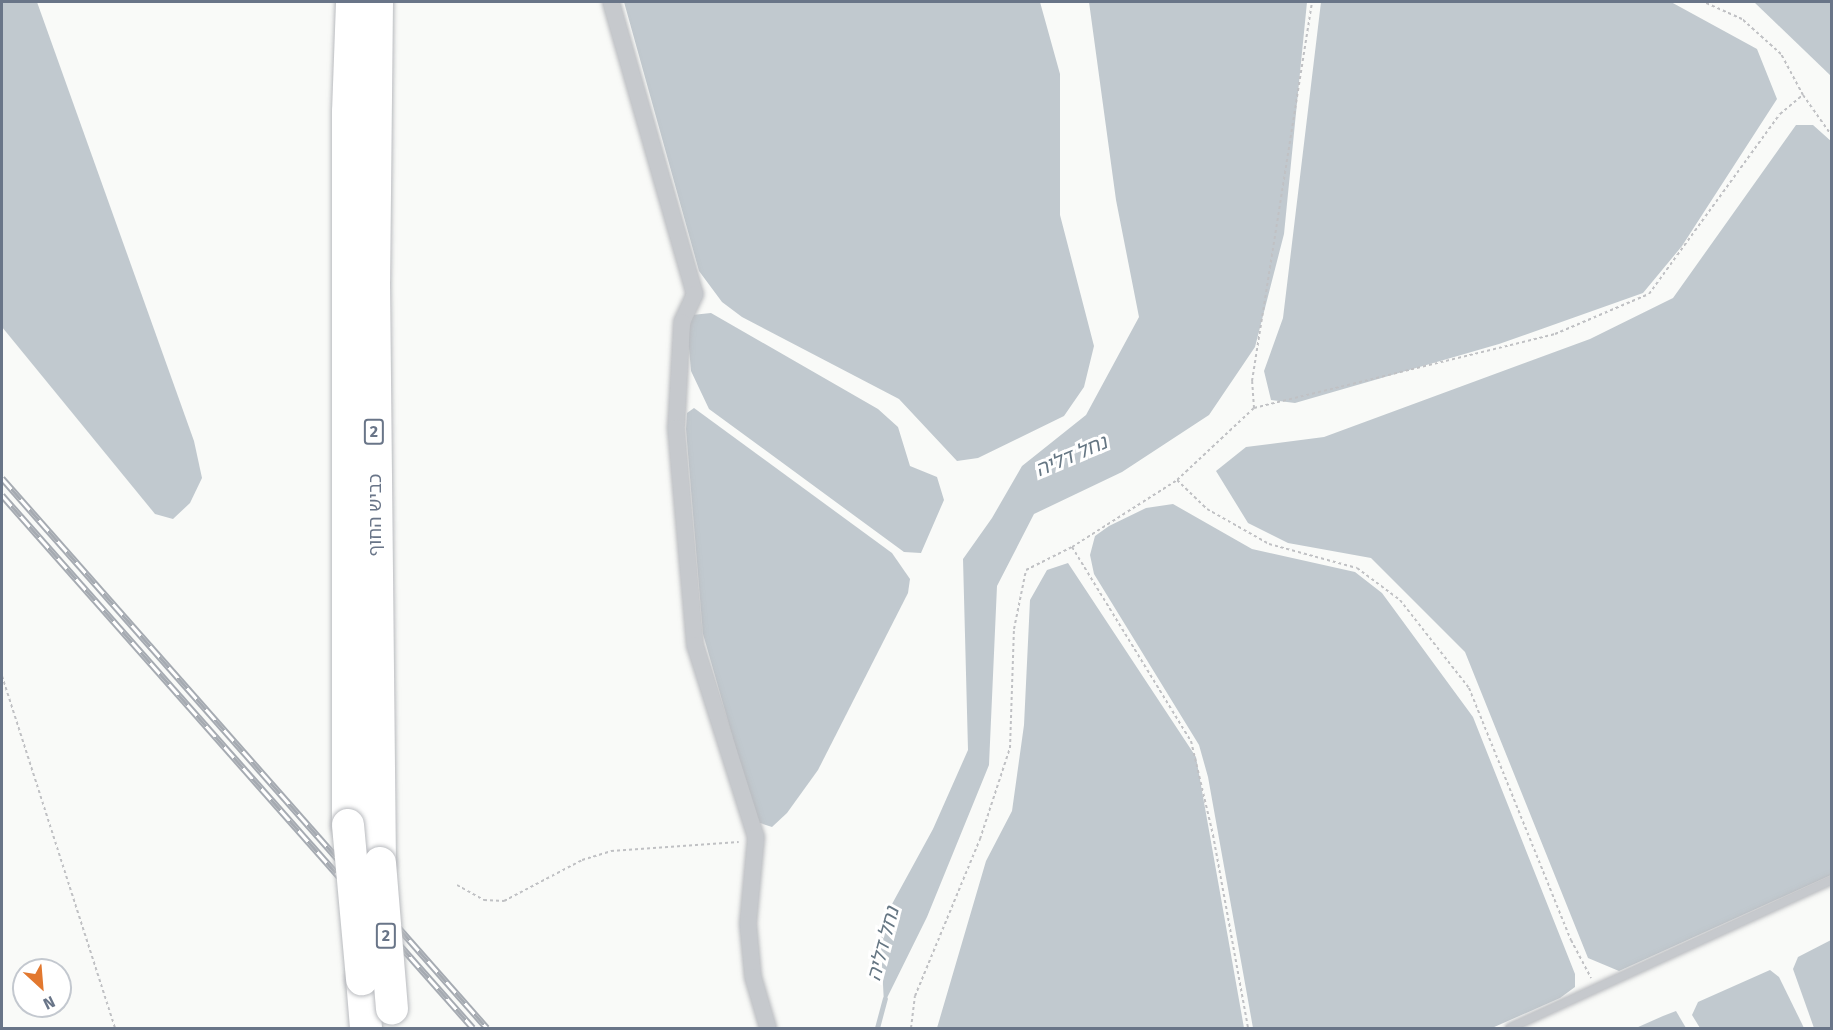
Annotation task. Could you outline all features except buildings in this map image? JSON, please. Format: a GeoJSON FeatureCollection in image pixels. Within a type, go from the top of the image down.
{"type":"FeatureCollection","features":[{"type":"Feature","properties":{"kind":"highway","name":"כביש החוף"},"geometry":{"type":"LineString","coordinates":[[352,2],[347,183],[348,825],[366,1029]]}},
{"type":"Feature","properties":{"kind":"highway","name":"כביש החוף"},"geometry":{"type":"LineString","coordinates":[[377,2],[374,282],[380,863],[394,1019]]}},
{"type":"Feature","properties":{"kind":"street"},"geometry":{"type":"LineString","coordinates":[[611,2],[695,294],[682,322],[676,428],[696,645],[756,837],[748,924],[753,977],[768,1029]]}},
{"type":"Feature","properties":{"kind":"lane"},"geometry":{"type":"LineString","coordinates":[[1510,1029],[1595,986],[1832,880]]}},
{"type":"Feature","properties":{"kind":"path"},"geometry":{"type":"LineString","coordinates":[[1254,408],[1254,370],[1312,2]]}},
{"type":"Feature","properties":{"kind":"path"},"geometry":{"type":"LineString","coordinates":[[1704,2],[1742,19],[1781,54],[1803,95],[1832,136]]}},
{"type":"Feature","properties":{"kind":"path"},"geometry":{"type":"LineString","coordinates":[[911,1029],[915,996],[980,839],[1010,748],[1014,630],[1026,570],[1072,547],[1177,480],[1254,408],[1555,334],[1649,294],[1780,114],[1803,95]]}},
{"type":"Feature","properties":{"kind":"path"},"geometry":{"type":"LineString","coordinates":[[1177,480],[1207,509],[1269,544],[1357,568],[1400,600],[1469,688],[1571,940],[1595,986]]}},
{"type":"Feature","properties":{"kind":"path"},"geometry":{"type":"LineString","coordinates":[[1072,547],[1191,741],[1214,835],[1248,1029]]}},
{"type":"Feature","properties":{"kind":"path"},"geometry":{"type":"LineString","coordinates":[[2,676],[115,1029]]}},
{"type":"Feature","properties":{"kind":"path"},"geometry":{"type":"LineString","coordinates":[[457,885],[483,900],[504,901],[582,860],[611,851],[724,844],[756,837]]}},
{"type":"Feature","properties":{"kind":"water"},"geometry":{"type":"Polygon","coordinates":[[[2,2],[37,2],[194,441],[202,478],[190,503],[173,519],[155,514],[2,327],[2,2]]]}},
{"type":"Feature","properties":{"kind":"water"},"geometry":{"type":"Polygon","coordinates":[[[624,2],[1040,2],[1060,74],[1060,215],[1094,346],[1084,387],[1064,416],[978,458],[957,461],[899,399],[742,317],[722,302],[699,271],[624,2]]]}},
{"type":"Feature","properties":{"kind":"water"},"geometry":{"type":"Polygon","coordinates":[[[1089,2],[1307,2],[1284,234],[1255,347],[1209,415],[1122,472],[1034,514],[997,586],[989,765],[927,917],[884,1004],[880,926],[933,829],[968,750],[963,559],[992,518],[1022,466],[1086,415],[1139,317],[1116,200],[1089,2]]]}},
{"type":"Feature","properties":{"kind":"water"},"geometry":{"type":"Polygon","coordinates":[[[1321,2],[1671,2],[1757,49],[1777,99],[1682,246],[1643,293],[1499,344],[1295,403],[1271,400],[1264,371],[1283,318],[1321,2]]]}},
{"type":"Feature","properties":{"kind":"water"},"geometry":{"type":"Polygon","coordinates":[[[1754,2],[1831,2],[1831,76],[1754,2]]]}},
{"type":"Feature","properties":{"kind":"water"},"geometry":{"type":"Polygon","coordinates":[[[1796,125],[1813,125],[1832,142],[1831,875],[1619,971],[1588,958],[1465,652],[1371,558],[1288,543],[1248,523],[1216,471],[1246,447],[1324,437],[1590,339],[1673,298],[1796,125]]]}},
{"type":"Feature","properties":{"kind":"water"},"geometry":{"type":"Polygon","coordinates":[[[711,313],[878,409],[898,427],[910,466],[937,477],[944,500],[921,553],[904,552],[709,409],[691,371],[688,336],[692,315],[711,313]]]}},
{"type":"Feature","properties":{"kind":"water"},"geometry":{"type":"Polygon","coordinates":[[[694,408],[892,553],[910,579],[908,593],[818,770],[787,813],[772,827],[757,822],[703,634],[686,429],[687,413],[694,408]]]}},
{"type":"Feature","properties":{"kind":"water"},"geometry":{"type":"Polygon","coordinates":[[[1173,504],[1252,549],[1355,572],[1382,593],[1473,717],[1575,974],[1575,987],[1560,998],[1492,1028],[1253,1028],[1208,777],[1199,745],[1094,574],[1090,555],[1095,536],[1109,526],[1146,508],[1173,504]]]}},
{"type":"Feature","properties":{"kind":"water"},"geometry":{"type":"Polygon","coordinates":[[[1068,563],[1196,757],[1244,1028],[937,1028],[986,861],[1012,811],[1024,725],[1030,600],[1047,570],[1068,563]]]}},
{"type":"Feature","properties":{"kind":"water"},"geometry":{"type":"Polygon","coordinates":[[[1831,940],[1831,1028],[1814,1028],[1793,969],[1798,957],[1831,940]]]}},
{"type":"Feature","properties":{"kind":"water"},"geometry":{"type":"Polygon","coordinates":[[[1770,970],[1779,977],[1804,1028],[1700,1028],[1692,1015],[1698,1002],[1770,970]]]}},
{"type":"Feature","properties":{"kind":"water"},"geometry":{"type":"Polygon","coordinates":[[[1676,1011],[1686,1028],[1636,1028],[1663,1016],[1676,1011]]]}},
{"type":"Feature","properties":{"kind":"waterway","name":"נחל דליה"},"geometry":{"type":"LineString","coordinates":[[877,1028],[885,999]]}},
{"type":"Feature","properties":{"kind":"railway"},"geometry":{"type":"LineString","coordinates":[[2,478],[487,1028]]}},
{"type":"Feature","properties":{"kind":"railway"},"geometry":{"type":"LineString","coordinates":[[2,495],[473,1028]]}}]}
